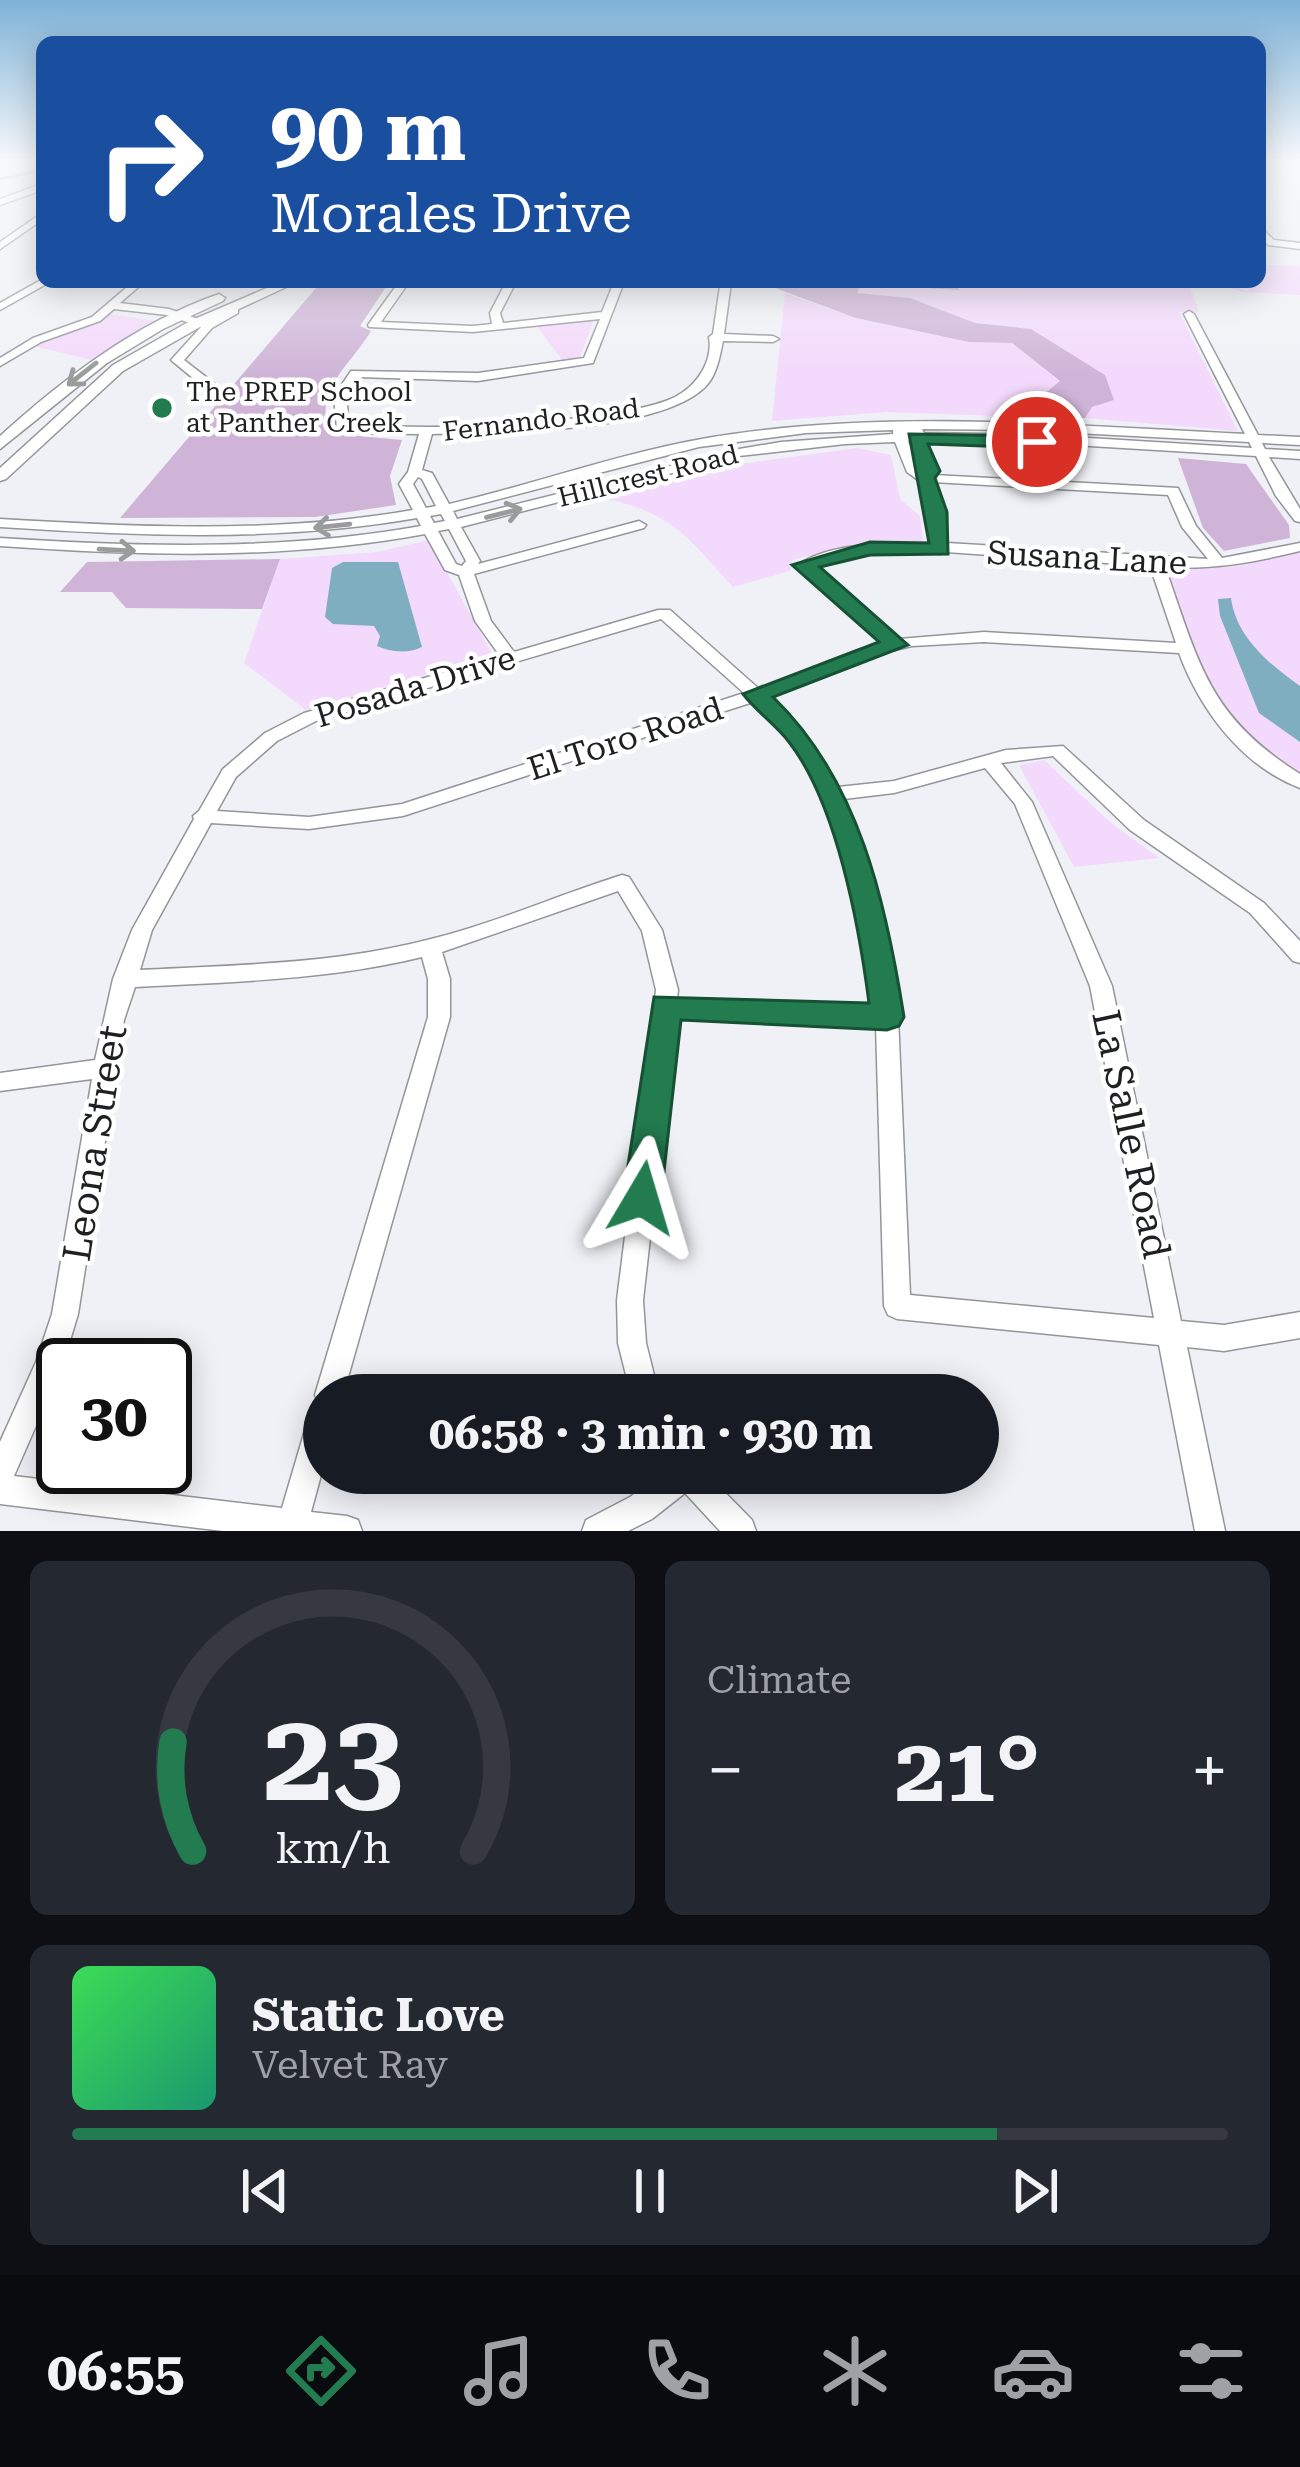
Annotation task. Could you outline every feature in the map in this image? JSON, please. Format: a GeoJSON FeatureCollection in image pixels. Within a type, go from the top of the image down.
{"type":"FeatureCollection","features":[{"type":"Feature","properties":{"kind":"main road"},"geometry":{"type":"LineString","coordinates":[[0,444],[87,368],[174,317],[244,288]]}},
{"type":"Feature","properties":{"kind":"main road"},"geometry":{"type":"LineString","coordinates":[[0,476],[73,404],[118,368],[279,288]]}},
{"type":"Feature","properties":{"kind":"main road"},"geometry":{"type":"LineString","coordinates":[[46,403],[73,404]]}},
{"type":"Feature","properties":{"kind":"street"},"geometry":{"type":"LineString","coordinates":[[1266,236],[1275,244],[1300,246]]}},
{"type":"Feature","properties":{"kind":"street"},"geometry":{"type":"LineString","coordinates":[[0,308],[36,287]]}},
{"type":"Feature","properties":{"kind":"street"},"geometry":{"type":"LineString","coordinates":[[0,363],[17,350],[110,309],[133,288]]}},
{"type":"Feature","properties":{"kind":"street"},"geometry":{"type":"LineString","coordinates":[[400,288],[373,325],[498,326],[606,316],[617,288]]}},
{"type":"Feature","properties":{"kind":"street"},"geometry":{"type":"LineString","coordinates":[[498,326],[495,313],[508,288]]}},
{"type":"Feature","properties":{"kind":"street","name":"Fernando Road"},"geometry":{"type":"LineString","coordinates":[[606,316],[589,362],[478,377],[355,374],[340,396],[343,429],[426,433],[522,428],[669,403],[705,380],[725,288]]}},
{"type":"Feature","properties":{"kind":"street"},"geometry":{"type":"LineString","coordinates":[[110,309],[202,325]]}},
{"type":"Feature","properties":{"kind":"street"},"geometry":{"type":"LineString","coordinates":[[215,391],[177,363],[202,325],[234,310]]}},
{"type":"Feature","properties":{"kind":"street"},"geometry":{"type":"LineString","coordinates":[[1189,314],[1300,518]]}},
{"type":"Feature","properties":{"kind":"street"},"geometry":{"type":"LineString","coordinates":[[715,337],[773,339]]}},
{"type":"Feature","properties":{"kind":"street"},"geometry":{"type":"LineString","coordinates":[[906,430],[914,472],[924,478],[1173,491],[1189,527],[1219,563]]}},
{"type":"Feature","properties":{"kind":"street","name":"Hillcrest Road"},"geometry":{"type":"LineString","coordinates":[[0,542],[207,551],[429,529],[712,457],[906,430]]}},
{"type":"Feature","properties":{"kind":"street","name":"Hillcrest Road"},"geometry":{"type":"LineString","coordinates":[[0,524],[223,533],[420,513],[692,444],[906,430],[1257,446],[1300,454]]}},
{"type":"Feature","properties":{"kind":"street"},"geometry":{"type":"LineString","coordinates":[[426,433],[415,472],[406,484],[450,567],[466,572],[640,525]]}},
{"type":"Feature","properties":{"kind":"street","name":"Hillcrest Road"},"geometry":{"type":"LineString","coordinates":[[1257,446],[1300,441]]}},
{"type":"Feature","properties":{"kind":"street"},"geometry":{"type":"LineString","coordinates":[[415,472],[427,476],[473,561],[466,572]]}},
{"type":"Feature","properties":{"kind":"street"},"geometry":{"type":"LineString","coordinates":[[924,478],[936,512],[940,550]]}},
{"type":"Feature","properties":{"kind":"street","name":"Susana Lane"},"geometry":{"type":"LineString","coordinates":[[896,645],[804,565],[870,548],[1219,563],[1300,547]]}},
{"type":"Feature","properties":{"kind":"street"},"geometry":{"type":"LineString","coordinates":[[1156,562],[1206,699],[1225,728],[1300,782]]}},
{"type":"Feature","properties":{"kind":"street"},"geometry":{"type":"LineString","coordinates":[[466,572],[483,621],[509,658]]}},
{"type":"Feature","properties":{"kind":"street","name":"Posada Drive"},"geometry":{"type":"LineString","coordinates":[[202,816],[238,763],[296,723],[664,613],[756,694]]}},
{"type":"Feature","properties":{"kind":"street","name":"El Toro Road"},"geometry":{"type":"LineString","coordinates":[[202,816],[309,823],[385,814],[896,645],[984,637],[1188,649]]}},
{"type":"Feature","properties":{"kind":"street"},"geometry":{"type":"LineString","coordinates":[[756,694],[800,737],[833,794],[878,953],[887,1017],[897,1306],[1172,1334],[1248,1337],[1300,1325]]}},
{"type":"Feature","properties":{"kind":"street"},"geometry":{"type":"LineString","coordinates":[[833,794],[912,783],[989,760],[1057,750],[1137,825],[1243,896],[1300,956]]}},
{"type":"Feature","properties":{"kind":"street","name":"La Salle Road"},"geometry":{"type":"LineString","coordinates":[[989,760],[1023,802],[1101,986],[1210,1531]]}},
{"type":"Feature","properties":{"kind":"street","name":"Leona Street"},"geometry":{"type":"LineString","coordinates":[[0,1475],[50,1364],[65,1314],[124,979],[152,907],[202,816]]}},
{"type":"Feature","properties":{"kind":"street"},"geometry":{"type":"LineString","coordinates":[[124,979],[306,969],[430,947],[622,882],[658,944],[666,1006],[630,1300],[640,1374]]}},
{"type":"Feature","properties":{"kind":"street"},"geometry":{"type":"LineString","coordinates":[[335,1374],[439,1017],[439,979],[430,947]]}},
{"type":"Feature","properties":{"kind":"street"},"geometry":{"type":"LineString","coordinates":[[666,1006],[887,1017]]}},
{"type":"Feature","properties":{"kind":"street"},"geometry":{"type":"LineString","coordinates":[[0,1082],[105,1068]]}},
{"type":"Feature","properties":{"kind":"street"},"geometry":{"type":"LineString","coordinates":[[291,1528],[303,1486]]}},
{"type":"Feature","properties":{"kind":"street"},"geometry":{"type":"LineString","coordinates":[[0,1489],[291,1528],[347,1531]]}},
{"type":"Feature","properties":{"kind":"street"},"geometry":{"type":"LineString","coordinates":[[597,1531],[659,1494]]}},
{"type":"Feature","properties":{"kind":"street"},"geometry":{"type":"LineString","coordinates":[[707,1494],[741,1531]]}},
{"type":"Feature","properties":{"kind":"shaded area"},"geometry":{"type":"Polygon","coordinates":[[[1266,265],[1300,266],[1300,295],[1241,292],[1229,288],[1266,288],[1266,265]]]}},
{"type":"Feature","properties":{"kind":"shaded area"},"geometry":{"type":"Polygon","coordinates":[[[316,288],[385,288],[360,326],[371,331],[331,389],[325,416],[327,433],[402,440],[390,476],[396,505],[315,517],[120,518],[316,288]]]}},
{"type":"Feature","properties":{"kind":"shaded area"},"geometry":{"type":"Polygon","coordinates":[[[775,288],[859,288],[857,293],[910,298],[975,323],[1031,329],[1105,375],[1114,400],[1092,407],[1085,418],[1028,417],[1031,405],[1060,381],[1012,343],[969,342],[856,318],[775,288]]]}},
{"type":"Feature","properties":{"kind":"shaded area"},"geometry":{"type":"Polygon","coordinates":[[[859,288],[1190,288],[1199,312],[1179,312],[1238,431],[1085,418],[1092,407],[1113,400],[1105,375],[1031,329],[975,323],[910,298],[857,294],[859,288]]]}},
{"type":"Feature","properties":{"kind":"shaded area"},"geometry":{"type":"Polygon","coordinates":[[[785,293],[856,318],[969,342],[1012,343],[1060,382],[1031,405],[1028,417],[887,412],[772,421],[785,293]]]}},
{"type":"Feature","properties":{"kind":"shaded area"},"geometry":{"type":"Polygon","coordinates":[[[108,314],[156,321],[91,360],[30,345],[108,314]]]}},
{"type":"Feature","properties":{"kind":"shaded area"},"geometry":{"type":"Polygon","coordinates":[[[594,319],[580,357],[562,360],[536,325],[594,319]]]}},
{"type":"Feature","properties":{"kind":"shaded area"},"geometry":{"type":"Polygon","coordinates":[[[857,448],[891,455],[900,499],[920,516],[923,545],[809,556],[792,560],[790,571],[733,587],[674,527],[643,510],[596,496],[689,471],[857,448]]]}},
{"type":"Feature","properties":{"kind":"shaded area"},"geometry":{"type":"Polygon","coordinates":[[[1178,458],[1246,464],[1289,525],[1290,538],[1224,551],[1203,528],[1178,458]]]}},
{"type":"Feature","properties":{"kind":"shaded area"},"geometry":{"type":"Polygon","coordinates":[[[429,540],[493,655],[306,710],[244,663],[280,559],[377,552],[429,540]]]}},
{"type":"Feature","properties":{"kind":"shaded area"},"geometry":{"type":"Polygon","coordinates":[[[1300,552],[1300,773],[1269,753],[1226,710],[1200,661],[1166,569],[1223,567],[1300,552]]]}},
{"type":"Feature","properties":{"kind":"shaded area"},"geometry":{"type":"Polygon","coordinates":[[[280,559],[262,609],[126,608],[112,592],[60,592],[87,562],[280,559]]]}},
{"type":"Feature","properties":{"kind":"shaded area"},"geometry":{"type":"Polygon","coordinates":[[[1044,760],[1110,822],[1159,858],[1074,867],[1019,765],[1044,760]]]}},
{"type":"Feature","properties":{"kind":"water"},"geometry":{"type":"Polygon","coordinates":[[[343,562],[398,562],[422,647],[382,648],[377,646],[380,636],[374,626],[333,624],[325,617],[332,568],[343,562]]]}},
{"type":"Feature","properties":{"kind":"water"},"geometry":{"type":"Polygon","coordinates":[[[1231,598],[1247,637],[1300,686],[1300,742],[1259,713],[1220,616],[1218,599],[1231,598]]]}},
{"type":"Feature","properties":{"kind":"place","name":"The PREP School at Panther Creek"},"geometry":{"type":"Point","coordinates":[162,408]}},
{"type":"Feature","properties":{"kind":"route"},"geometry":{"type":"LineString","coordinates":[[642,1198],[666,1006],[887,1017],[883,973],[833,794],[800,737],[756,694],[896,645],[804,565],[870,548],[940,550],[936,512],[924,478],[930,471],[916,438],[1037,442]]}}]}
